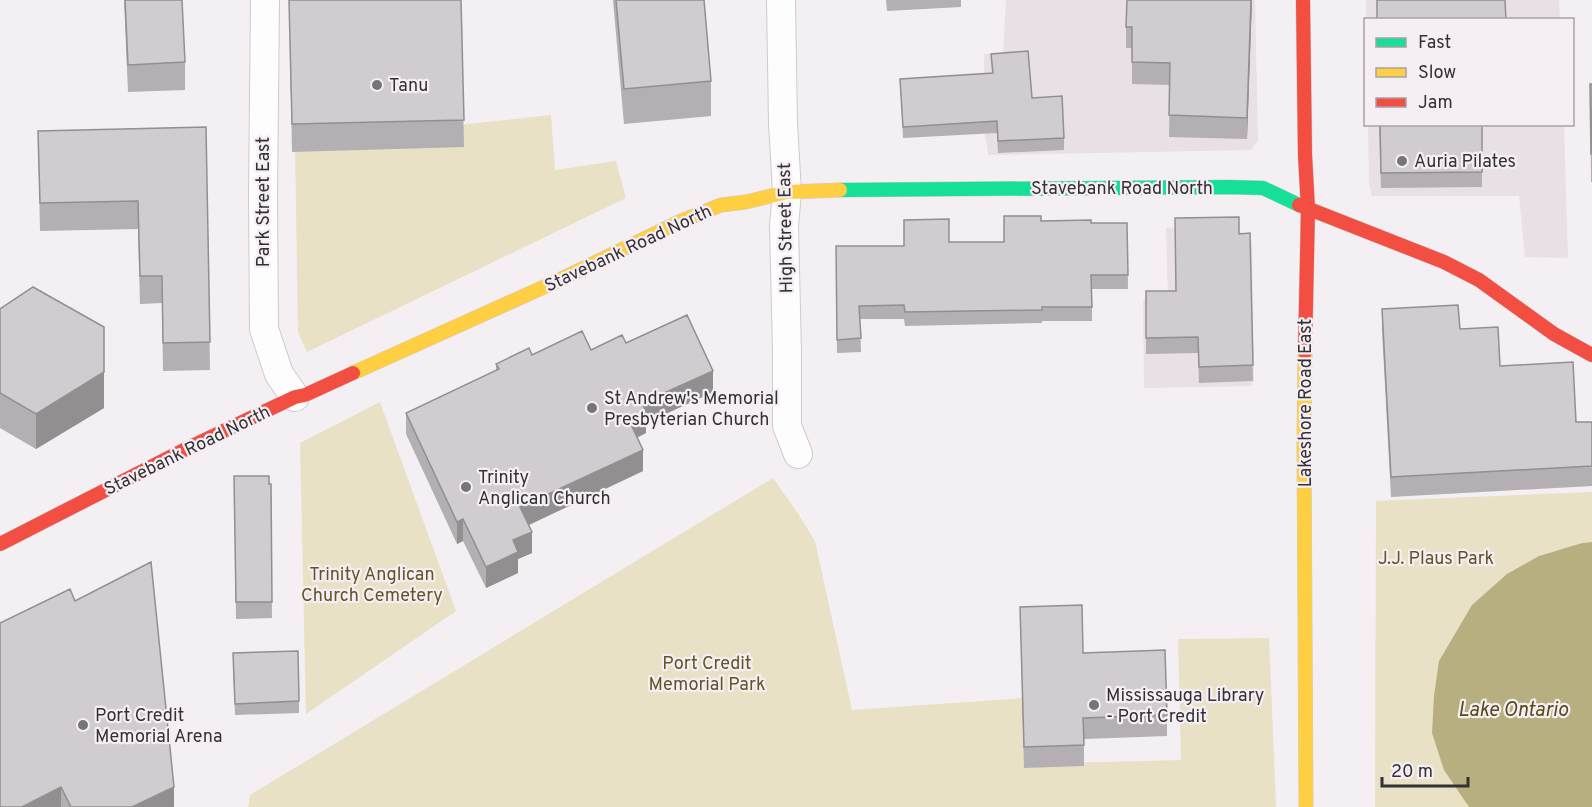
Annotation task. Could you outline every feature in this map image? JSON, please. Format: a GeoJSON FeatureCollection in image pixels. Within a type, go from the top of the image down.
{"type":"FeatureCollection","features":[{"type":"Feature","properties":{"kind":"street","name":"Park Street East"},"geometry":{"type":"LineString","coordinates":[[265,0],[262,196],[264,329],[279,374],[295,397]]}},
{"type":"Feature","properties":{"kind":"street","name":"High Street East"},"geometry":{"type":"LineString","coordinates":[[781,0],[787,192],[784,226],[788,352],[787,426],[798,454]]}},
{"type":"Feature","properties":{"kind":"street","name":"Lakeshore Road East"},"geometry":{"type":"LineString","coordinates":[[1303,0],[1308,209],[1305,258],[1304,434],[1306,807]]}},
{"type":"Feature","properties":{"kind":"street","name":"Stavebank Road North"},"geometry":{"type":"LineString","coordinates":[[0,544],[188,448],[295,397],[305,395],[533,292],[700,214],[721,205],[746,202],[787,192],[1228,187],[1263,189],[1444,262],[1479,280],[1554,334],[1592,355]]}},
{"type":"Feature","properties":{"kind":"shaded area"},"geometry":{"type":"Polygon","coordinates":[[[1006,0],[1255,0],[1258,141],[1251,150],[988,155],[985,133],[984,54],[1003,54],[1006,0]]]}},
{"type":"Feature","properties":{"kind":"shaded area"},"geometry":{"type":"Polygon","coordinates":[[[1366,0],[1559,0],[1560,18],[1366,18],[1366,0]]]}},
{"type":"Feature","properties":{"kind":"shaded area"},"geometry":{"type":"Polygon","coordinates":[[[1368,126],[1564,126],[1568,258],[1525,257],[1519,196],[1372,196],[1369,183],[1368,126]]]}},
{"type":"Feature","properties":{"kind":"shaded area"},"geometry":{"type":"Polygon","coordinates":[[[1235,226],[1252,242],[1254,380],[1251,386],[1144,388],[1143,301],[1148,297],[1168,296],[1166,228],[1235,226]]]}},
{"type":"Feature","properties":{"kind":"green space"},"geometry":{"type":"Polygon","coordinates":[[[551,115],[555,170],[616,161],[626,198],[307,352],[298,332],[295,143],[551,115]]]}},
{"type":"Feature","properties":{"kind":"green space","name":"Trinity Anglican Church Cemetery"},"geometry":{"type":"Polygon","coordinates":[[[380,402],[456,611],[306,714],[300,443],[380,402]]]}},
{"type":"Feature","properties":{"kind":"green space","name":"Port Credit Memorial Park"},"geometry":{"type":"Polygon","coordinates":[[[773,478],[815,541],[852,710],[1024,698],[1028,764],[1181,760],[1178,639],[1269,638],[1276,807],[248,807],[250,795],[773,478]]]}},
{"type":"Feature","properties":{"kind":"green space","name":"J.J. Plaus Park"},"geometry":{"type":"Polygon","coordinates":[[[1592,492],[1592,542],[1539,556],[1467,805],[1469,807],[1375,807],[1376,501],[1592,492]]]}},
{"type":"Feature","properties":{"kind":"water","name":"Lake Ontario"},"geometry":{"type":"Polygon","coordinates":[[[1592,542],[1592,807],[1469,807],[1444,770],[1432,733],[1439,661],[1472,605],[1507,574],[1539,556],[1592,542]]]}},
{"type":"Feature","properties":{"kind":"building"},"geometry":{"type":"Polygon","coordinates":[[[125,0],[182,0],[185,62],[128,65],[125,0]]]}},
{"type":"Feature","properties":{"kind":"building","name":"Tanu"},"geometry":{"type":"Polygon","coordinates":[[[289,0],[461,0],[464,120],[292,124],[289,0]]]}},
{"type":"Feature","properties":{"kind":"building"},"geometry":{"type":"Polygon","coordinates":[[[616,0],[704,0],[711,81],[624,89],[616,0]]]}},
{"type":"Feature","properties":{"kind":"building"},"geometry":{"type":"Polygon","coordinates":[[[1127,0],[1251,0],[1247,118],[1169,115],[1170,63],[1132,62],[1132,27],[1126,27],[1127,0]]]}},
{"type":"Feature","properties":{"kind":"building"},"geometry":{"type":"Polygon","coordinates":[[[1377,0],[1505,0],[1506,18],[1377,18],[1377,0]]]}},
{"type":"Feature","properties":{"kind":"building"},"geometry":{"type":"Polygon","coordinates":[[[1028,51],[1032,98],[1062,96],[1064,138],[998,141],[997,121],[903,127],[900,79],[993,73],[991,54],[1028,51]]]}},
{"type":"Feature","properties":{"kind":"building"},"geometry":{"type":"Polygon","coordinates":[[[1590,84],[1592,84],[1592,154],[1591,154],[1590,84]]]}},
{"type":"Feature","properties":{"kind":"building"},"geometry":{"type":"Polygon","coordinates":[[[1380,126],[1482,126],[1482,172],[1381,173],[1380,126]]]}},
{"type":"Feature","properties":{"kind":"building"},"geometry":{"type":"Polygon","coordinates":[[[206,127],[210,342],[163,343],[162,276],[140,276],[138,201],[40,203],[38,131],[206,127]]]}},
{"type":"Feature","properties":{"kind":"building"},"geometry":{"type":"Polygon","coordinates":[[[1004,216],[1041,216],[1041,221],[1091,220],[1091,223],[1127,223],[1128,275],[1091,275],[1092,307],[905,312],[904,305],[859,306],[861,338],[837,340],[836,246],[904,246],[904,220],[949,219],[949,242],[1004,242],[1004,216]]]}},
{"type":"Feature","properties":{"kind":"building"},"geometry":{"type":"Polygon","coordinates":[[[1239,217],[1239,234],[1250,233],[1253,365],[1199,367],[1198,337],[1146,338],[1146,291],[1176,291],[1175,218],[1239,217]]]}},
{"type":"Feature","properties":{"kind":"building"},"geometry":{"type":"Polygon","coordinates":[[[33,287],[104,327],[104,372],[36,414],[0,393],[0,309],[33,287]]]}},
{"type":"Feature","properties":{"kind":"building"},"geometry":{"type":"Polygon","coordinates":[[[1458,305],[1460,329],[1498,327],[1500,366],[1573,362],[1576,422],[1592,422],[1592,466],[1391,477],[1382,309],[1458,305]]]}},
{"type":"Feature","properties":{"kind":"building"},"geometry":{"type":"Polygon","coordinates":[[[687,315],[713,371],[642,403],[646,412],[629,420],[643,450],[520,507],[532,532],[513,540],[518,552],[486,567],[463,519],[457,522],[406,413],[499,369],[496,364],[529,348],[532,355],[582,331],[591,350],[622,335],[626,343],[687,315]]]}},
{"type":"Feature","properties":{"kind":"building"},"geometry":{"type":"Polygon","coordinates":[[[234,476],[269,476],[269,484],[271,484],[272,602],[236,602],[234,476]]]}},
{"type":"Feature","properties":{"kind":"building","name":"Port Credit Memorial Arena"},"geometry":{"type":"Polygon","coordinates":[[[151,562],[174,787],[132,807],[71,807],[61,787],[22,807],[0,807],[0,623],[70,589],[75,601],[151,562]]]}},
{"type":"Feature","properties":{"kind":"building","name":"Mississauga Library - Port Credit"},"geometry":{"type":"Polygon","coordinates":[[[1082,605],[1083,653],[1165,650],[1167,715],[1083,718],[1084,745],[1024,747],[1020,607],[1082,605]]]}},
{"type":"Feature","properties":{"kind":"building"},"geometry":{"type":"Polygon","coordinates":[[[298,651],[299,701],[235,704],[233,653],[298,651]]]}},
{"type":"Feature","properties":{"kind":"traffic: fast"},"geometry":{"type":"LineString","coordinates":[[840,190],[1263,188],[1299,205]]}},
{"type":"Feature","properties":{"kind":"traffic: slow"},"geometry":{"type":"LineString","coordinates":[[353,373],[555,282],[679,222],[721,205],[746,202],[787,192],[840,190]]}},
{"type":"Feature","properties":{"kind":"traffic: slow"},"geometry":{"type":"LineString","coordinates":[[1305,352],[1306,807]]}},
{"type":"Feature","properties":{"kind":"traffic: jam"},"geometry":{"type":"LineString","coordinates":[[1303,0],[1308,209],[1305,352]]}},
{"type":"Feature","properties":{"kind":"traffic: jam"},"geometry":{"type":"LineString","coordinates":[[1299,205],[1444,262],[1479,280],[1554,334],[1592,355]]}},
{"type":"Feature","properties":{"kind":"traffic: jam"},"geometry":{"type":"LineString","coordinates":[[0,544],[188,448],[295,397],[305,395],[353,373]]}},
{"type":"Feature","properties":{"kind":"place","name":"Tanu"},"geometry":{"type":"Point","coordinates":[377,85]}},
{"type":"Feature","properties":{"kind":"place","name":"Auria Pilates"},"geometry":{"type":"Point","coordinates":[1402,161]}},
{"type":"Feature","properties":{"kind":"place","name":"St Andrew's Memorial Presbyterian Church"},"geometry":{"type":"Point","coordinates":[592,408]}},
{"type":"Feature","properties":{"kind":"place","name":"Trinity Anglican Church"},"geometry":{"type":"Point","coordinates":[466,487]}},
{"type":"Feature","properties":{"kind":"place","name":"Mississauga Library - Port Credit"},"geometry":{"type":"Point","coordinates":[1094,705]}},
{"type":"Feature","properties":{"kind":"place","name":"Port Credit Memorial Arena"},"geometry":{"type":"Point","coordinates":[83,725]}}]}
